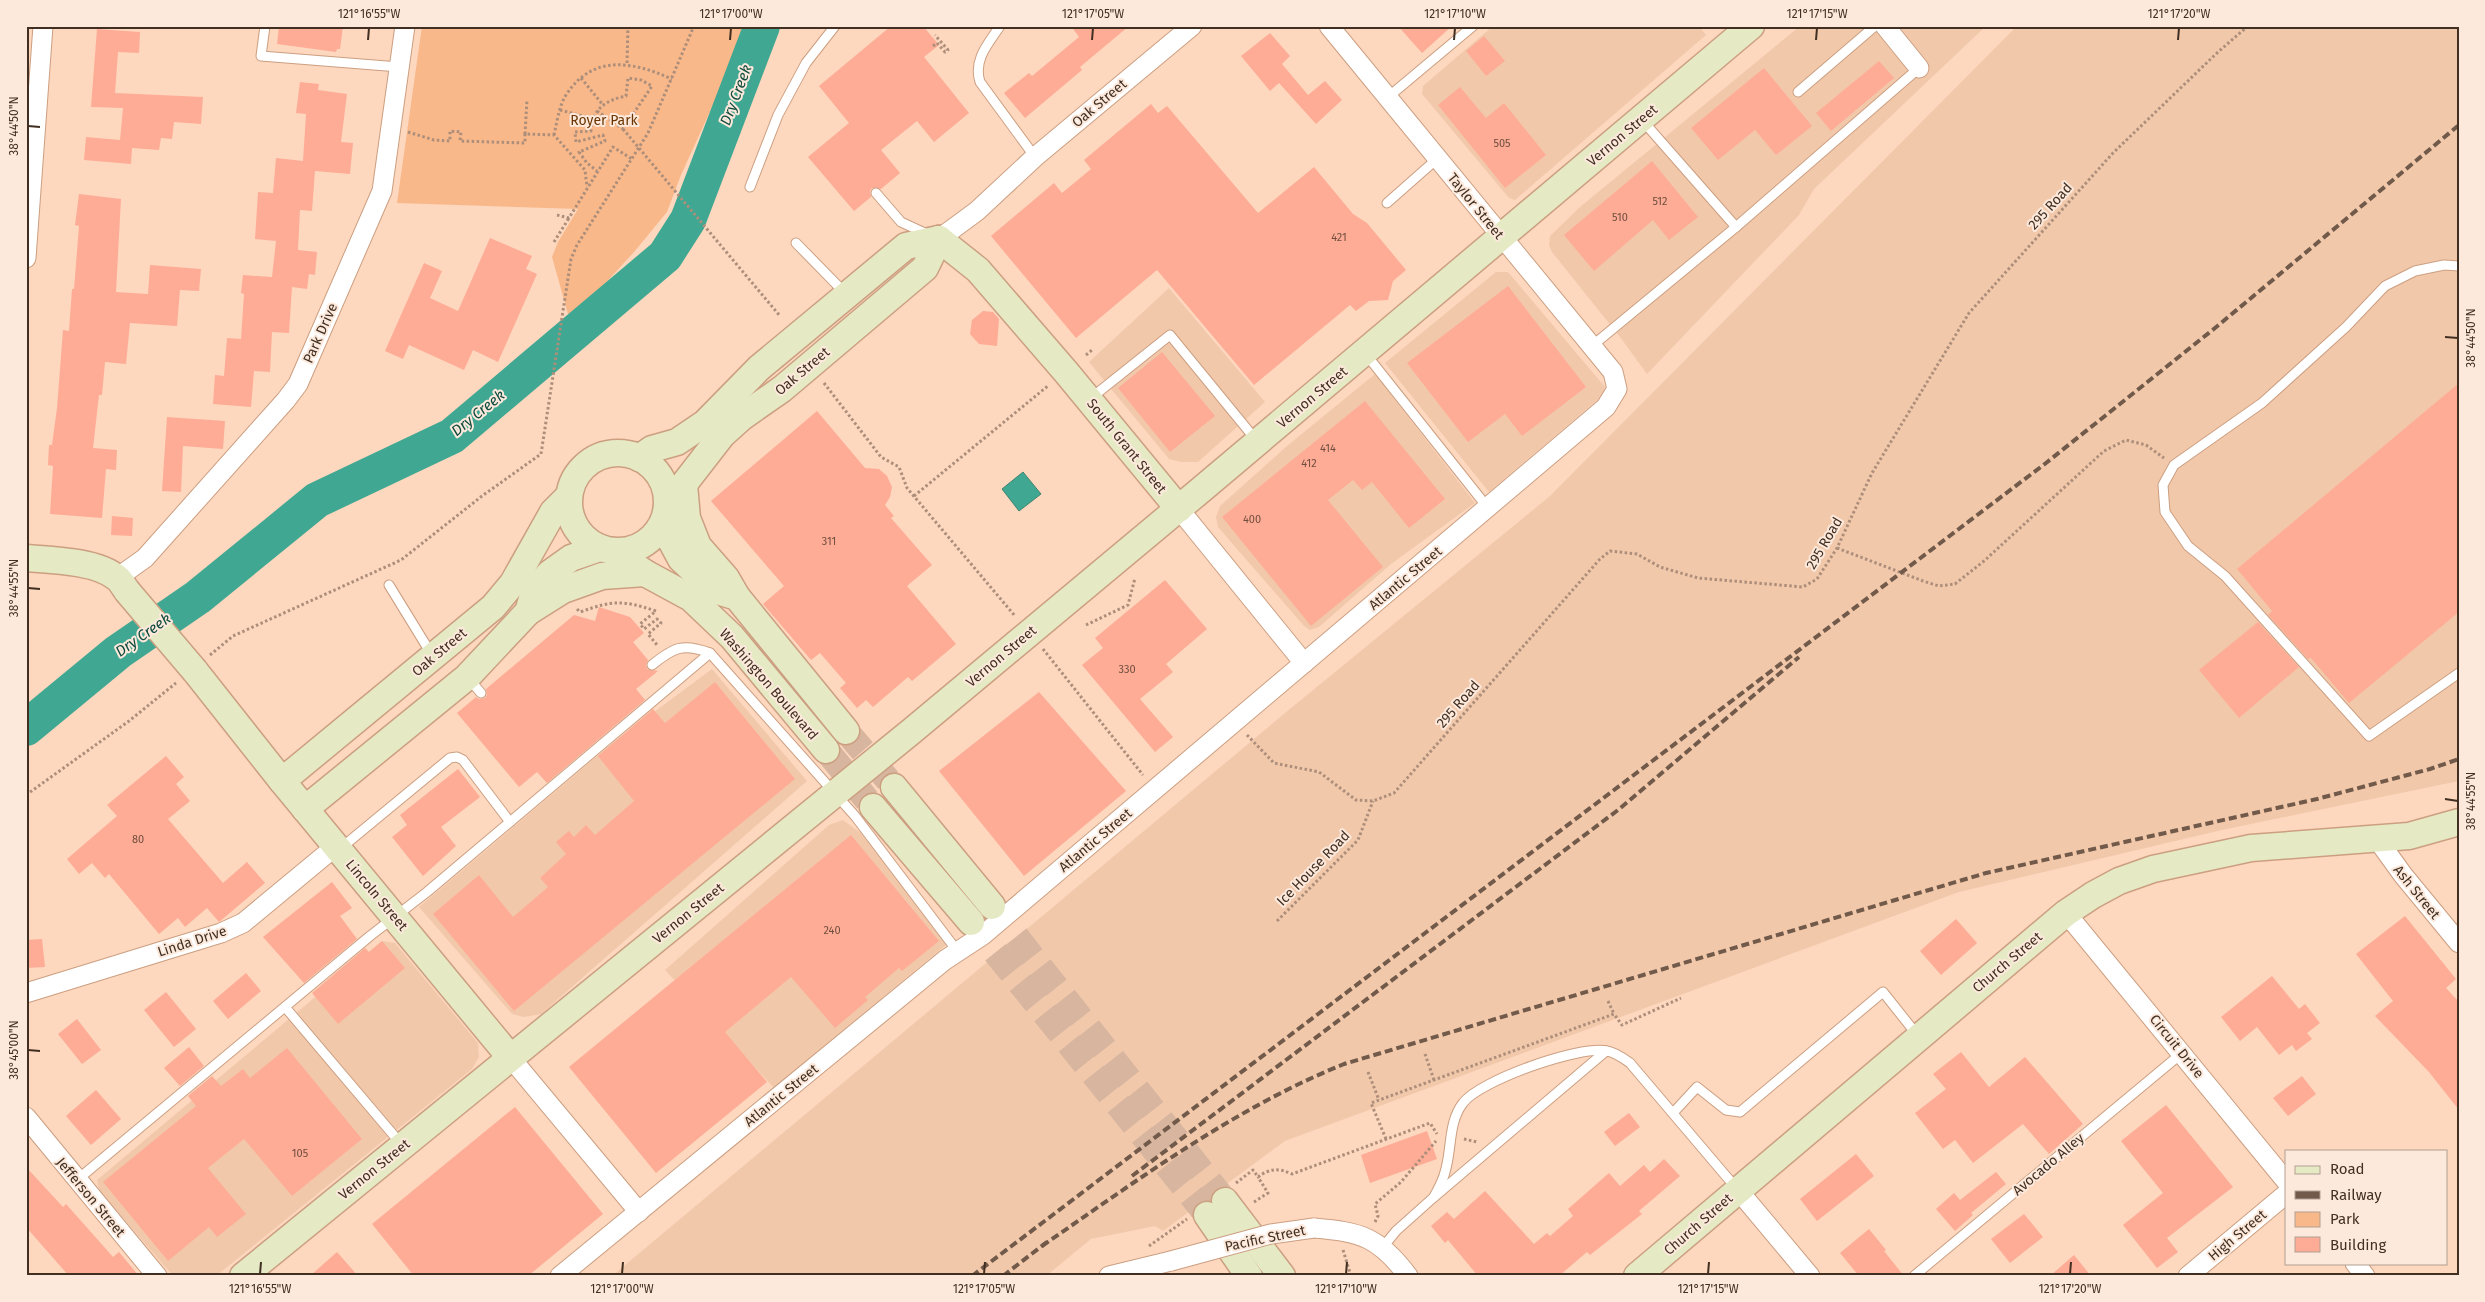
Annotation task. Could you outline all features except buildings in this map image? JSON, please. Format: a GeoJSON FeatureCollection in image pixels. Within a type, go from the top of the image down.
{"type":"FeatureCollection","features":[{"type":"Feature","properties":{"kind":"main road","name":"Vernon Street"},"geometry":{"type":"LineString","coordinates":[[243,1276],[835,793],[1179,509],[1751,26]]}},
{"type":"Feature","properties":{"kind":"main road","name":"Oak Street"},"geometry":{"type":"LineString","coordinates":[[640,458],[652,448],[677,442],[705,423],[759,368],[906,246],[939,239]]}},
{"type":"Feature","properties":{"kind":"main road","name":"Oak Street"},"geometry":{"type":"LineString","coordinates":[[666,513],[706,453],[729,429],[782,389],[925,268],[939,239]]}},
{"type":"Feature","properties":{"kind":"main road","name":"South Grant Street"},"geometry":{"type":"LineString","coordinates":[[939,239],[978,270],[1179,509]]}},
{"type":"Feature","properties":{"kind":"main road"},"geometry":{"type":"LineString","coordinates":[[607,550],[589,542],[576,528],[569,510],[568,497],[577,473],[597,457],[622,453],[640,458],[656,470],[663,481],[668,535],[681,558],[714,590],[737,597]]}},
{"type":"Feature","properties":{"kind":"main road","name":"Washington Boulevard"},"geometry":{"type":"LineString","coordinates":[[684,485],[687,518],[698,546],[726,578],[737,597],[846,731]]}},
{"type":"Feature","properties":{"kind":"main road","name":"Oak Street"},"geometry":{"type":"LineString","coordinates":[[282,781],[493,607],[512,584],[553,512],[568,497]]}},
{"type":"Feature","properties":{"kind":"main road"},"geometry":{"type":"LineString","coordinates":[[305,809],[474,685],[528,612],[535,589],[550,573],[571,558],[607,550],[638,547],[649,540],[666,513]]}},
{"type":"Feature","properties":{"kind":"main road","name":"Washington Boulevard"},"geometry":{"type":"LineString","coordinates":[[607,550],[690,598],[732,637],[826,750]]}},
{"type":"Feature","properties":{"kind":"main road"},"geometry":{"type":"LineString","coordinates":[[26,558],[64,561],[86,566],[122,584]]}},
{"type":"Feature","properties":{"kind":"main road"},"geometry":{"type":"LineString","coordinates":[[528,612],[563,590],[602,576],[645,573]]}},
{"type":"Feature","properties":{"kind":"main road","name":"Lincoln Street"},"geometry":{"type":"LineString","coordinates":[[122,584],[510,1057]]}},
{"type":"Feature","properties":{"kind":"main road"},"geometry":{"type":"LineString","coordinates":[[894,787],[992,906]]}},
{"type":"Feature","properties":{"kind":"main road"},"geometry":{"type":"LineString","coordinates":[[873,807],[971,922]]}},
{"type":"Feature","properties":{"kind":"main road","name":"Church Street"},"geometry":{"type":"LineString","coordinates":[[1637,1276],[2066,913],[2118,881],[2153,869],[2251,848],[2317,842],[2377,840],[2409,836],[2459,822]]}},
{"type":"Feature","properties":{"kind":"main road"},"geometry":{"type":"LineString","coordinates":[[1213,1205],[1249,1276]]}},
{"type":"Feature","properties":{"kind":"main road"},"geometry":{"type":"LineString","coordinates":[[1213,1205],[1282,1276]]}},
{"type":"Feature","properties":{"kind":"street"},"geometry":{"type":"LineString","coordinates":[[26,258],[43,26]]}},
{"type":"Feature","properties":{"kind":"street","name":"Park Drive"},"geometry":{"type":"LineString","coordinates":[[122,584],[286,400],[298,384],[382,191],[405,26]]}},
{"type":"Feature","properties":{"kind":"street","name":"Oak Street"},"geometry":{"type":"LineString","coordinates":[[939,239],[977,211],[1035,156],[1192,26]]}},
{"type":"Feature","properties":{"kind":"street","name":"Taylor Street"},"geometry":{"type":"LineString","coordinates":[[1328,26],[1613,372],[1617,389]]}},
{"type":"Feature","properties":{"kind":"street"},"geometry":{"type":"LineString","coordinates":[[1885,26],[1919,68]]}},
{"type":"Feature","properties":{"kind":"street","name":"Atlantic Street"},"geometry":{"type":"LineString","coordinates":[[560,1276],[958,952],[984,935],[1606,407],[1617,389]]}},
{"type":"Feature","properties":{"kind":"street","name":"South Grant Street"},"geometry":{"type":"LineString","coordinates":[[1179,509],[1304,663]]}},
{"type":"Feature","properties":{"kind":"street","name":"Ash Street"},"geometry":{"type":"LineString","coordinates":[[2377,840],[2403,875],[2459,942]]}},
{"type":"Feature","properties":{"kind":"street","name":"Linda Drive"},"geometry":{"type":"LineString","coordinates":[[26,993],[221,933],[242,923],[338,848]]}},
{"type":"Feature","properties":{"kind":"street","name":"Circuit Drive"},"geometry":{"type":"LineString","coordinates":[[2066,913],[2285,1180]]}},
{"type":"Feature","properties":{"kind":"street","name":"Lincoln Street"},"geometry":{"type":"LineString","coordinates":[[510,1057],[639,1212]]}},
{"type":"Feature","properties":{"kind":"street","name":"Jefferson Street"},"geometry":{"type":"LineString","coordinates":[[26,1116],[157,1276]]}},
{"type":"Feature","properties":{"kind":"street"},"geometry":{"type":"LineString","coordinates":[[1738,1190],[1810,1276]]}},
{"type":"Feature","properties":{"kind":"street","name":"High Street"},"geometry":{"type":"LineString","coordinates":[[2188,1276],[2285,1195]]}},
{"type":"Feature","properties":{"kind":"street","name":"Pacific Street"},"geometry":{"type":"LineString","coordinates":[[1110,1276],[1271,1234],[1314,1228],[1344,1231],[1376,1243]]}},
{"type":"Feature","properties":{"kind":"street"},"geometry":{"type":"LineString","coordinates":[[1376,1243],[1408,1276]]}},
{"type":"Feature","properties":{"kind":"street"},"geometry":{"type":"LineString","coordinates":[[2356,1264],[2366,1276]]}},
{"type":"Feature","properties":{"kind":"lane"},"geometry":{"type":"LineString","coordinates":[[265,26],[261,56],[399,67]]}},
{"type":"Feature","properties":{"kind":"lane"},"geometry":{"type":"LineString","coordinates":[[750,187],[778,115],[806,63],[835,26]]}},
{"type":"Feature","properties":{"kind":"lane"},"geometry":{"type":"LineString","coordinates":[[1000,26],[977,64],[977,74],[980,82],[1035,156]]}},
{"type":"Feature","properties":{"kind":"lane"},"geometry":{"type":"LineString","coordinates":[[1388,98],[1473,26]]}},
{"type":"Feature","properties":{"kind":"lane"},"geometry":{"type":"LineString","coordinates":[[1798,92],[1875,26]]}},
{"type":"Feature","properties":{"kind":"lane"},"geometry":{"type":"LineString","coordinates":[[1592,346],[1736,227],[1919,68]]}},
{"type":"Feature","properties":{"kind":"lane"},"geometry":{"type":"LineString","coordinates":[[1641,119],[1736,227]]}},
{"type":"Feature","properties":{"kind":"lane"},"geometry":{"type":"LineString","coordinates":[[1387,203],[1438,158]]}},
{"type":"Feature","properties":{"kind":"lane"},"geometry":{"type":"LineString","coordinates":[[876,193],[901,222],[939,239]]}},
{"type":"Feature","properties":{"kind":"lane"},"geometry":{"type":"LineString","coordinates":[[796,244],[847,295]]}},
{"type":"Feature","properties":{"kind":"lane"},"geometry":{"type":"LineString","coordinates":[[2459,266],[2444,265],[2415,271],[2385,286],[2346,327],[2262,403],[2174,465],[2163,485],[2166,512],[2188,546],[2225,576],[2370,736],[2459,673]]}},
{"type":"Feature","properties":{"kind":"lane"},"geometry":{"type":"LineString","coordinates":[[1089,400],[1170,335],[1258,442]]}},
{"type":"Feature","properties":{"kind":"lane"},"geometry":{"type":"LineString","coordinates":[[1365,352],[1488,508]]}},
{"type":"Feature","properties":{"kind":"lane"},"geometry":{"type":"LineString","coordinates":[[389,585],[433,657]]}},
{"type":"Feature","properties":{"kind":"lane"},"geometry":{"type":"LineString","coordinates":[[652,665],[668,653],[691,646],[710,653],[835,793],[958,952]]}},
{"type":"Feature","properties":{"kind":"lane"},"geometry":{"type":"LineString","coordinates":[[77,1180],[510,822],[710,653]]}},
{"type":"Feature","properties":{"kind":"lane"},"geometry":{"type":"LineString","coordinates":[[338,848],[450,758],[458,757],[463,760],[510,822]]}},
{"type":"Feature","properties":{"kind":"lane"},"geometry":{"type":"LineString","coordinates":[[1673,1113],[1697,1087],[1726,1110],[1740,1112],[1883,992],[1918,1037]]}},
{"type":"Feature","properties":{"kind":"lane"},"geometry":{"type":"LineString","coordinates":[[285,1007],[402,1145]]}},
{"type":"Feature","properties":{"kind":"lane"},"geometry":{"type":"LineString","coordinates":[[1434,1197],[1445,1173],[1454,1118],[1462,1103],[1472,1093],[1544,1062],[1581,1051],[1606,1051],[1630,1063],[1738,1190]]}},
{"type":"Feature","properties":{"kind":"lane"},"geometry":{"type":"LineString","coordinates":[[1376,1243],[1396,1232],[1434,1197],[1606,1051]]}},
{"type":"Feature","properties":{"kind":"lane","name":"Avocado Alley"},"geometry":{"type":"LineString","coordinates":[[1914,1276],[2182,1053]]}},
{"type":"Feature","properties":{"kind":"path"},"geometry":{"type":"LineString","coordinates":[[627,63],[628,26]]}},
{"type":"Feature","properties":{"kind":"path"},"geometry":{"type":"LineString","coordinates":[[26,794],[129,721],[233,636],[401,560],[482,496],[541,454],[568,273],[577,245],[652,125],[694,26]]}},
{"type":"Feature","properties":{"kind":"path","name":"295 Road"},"geometry":{"type":"LineString","coordinates":[[1373,801],[1394,793],[1600,559],[1610,551],[1637,554],[1660,567],[1698,578],[1803,587],[1817,579],[1837,548],[1872,473],[1969,313],[2113,153],[2218,52],[2248,26]]}},
{"type":"Feature","properties":{"kind":"path"},"geometry":{"type":"LineString","coordinates":[[933,46],[937,43],[945,52],[948,50],[935,35]]}},
{"type":"Feature","properties":{"kind":"path"},"geometry":{"type":"LineString","coordinates":[[554,135],[566,95],[581,78],[602,66],[627,63],[648,68],[672,79]]}},
{"type":"Feature","properties":{"kind":"path"},"geometry":{"type":"LineString","coordinates":[[581,78],[602,105]]}},
{"type":"Feature","properties":{"kind":"path"},"geometry":{"type":"LineString","coordinates":[[597,171],[587,163],[580,152],[605,141],[603,135],[576,142],[575,132],[591,131],[597,111],[602,105],[608,100],[626,96],[628,78],[641,80],[652,86],[624,128]]}},
{"type":"Feature","properties":{"kind":"path"},"geometry":{"type":"LineString","coordinates":[[408,132],[434,140],[450,141],[450,131],[461,132],[460,141],[525,143],[527,100]]}},
{"type":"Feature","properties":{"kind":"path"},"geometry":{"type":"LineString","coordinates":[[560,110],[594,119]]}},
{"type":"Feature","properties":{"kind":"path"},"geometry":{"type":"LineString","coordinates":[[597,111],[624,128],[780,316]]}},
{"type":"Feature","properties":{"kind":"path"},"geometry":{"type":"LineString","coordinates":[[525,134],[554,135],[585,170],[587,187]]}},
{"type":"Feature","properties":{"kind":"path"},"geometry":{"type":"LineString","coordinates":[[554,242],[613,147],[632,159]]}},
{"type":"Feature","properties":{"kind":"path"},"geometry":{"type":"LineString","coordinates":[[558,215],[569,218]]}},
{"type":"Feature","properties":{"kind":"path"},"geometry":{"type":"LineString","coordinates":[[1086,355],[1092,350]]}},
{"type":"Feature","properties":{"kind":"path"},"geometry":{"type":"LineString","coordinates":[[820,376],[881,457],[899,467],[907,488],[1018,620]]}},
{"type":"Feature","properties":{"kind":"path"},"geometry":{"type":"LineString","coordinates":[[914,496],[1049,385]]}},
{"type":"Feature","properties":{"kind":"path"},"geometry":{"type":"LineString","coordinates":[[1837,548],[1939,586],[1955,584],[1984,561],[2104,451],[2126,440],[2146,445],[2174,465]]}},
{"type":"Feature","properties":{"kind":"path"},"geometry":{"type":"LineString","coordinates":[[1086,625],[1128,605],[1135,578]]}},
{"type":"Feature","properties":{"kind":"path"},"geometry":{"type":"LineString","coordinates":[[573,605],[580,612],[609,602],[629,602],[656,611],[640,624],[644,629],[657,619],[661,623],[648,634],[660,648]]}},
{"type":"Feature","properties":{"kind":"path"},"geometry":{"type":"LineString","coordinates":[[1051,658],[1144,776]]}},
{"type":"Feature","properties":{"kind":"path"},"geometry":{"type":"LineString","coordinates":[[1235,722],[1274,763],[1319,772],[1356,800],[1373,801]]}},
{"type":"Feature","properties":{"kind":"path","name":"Ice House Road"},"geometry":{"type":"LineString","coordinates":[[1277,921],[1358,840],[1373,801]]}},
{"type":"Feature","properties":{"kind":"path"},"geometry":{"type":"LineString","coordinates":[[1608,1001],[1622,1025],[1681,998]]}},
{"type":"Feature","properties":{"kind":"path"},"geometry":{"type":"LineString","coordinates":[[1386,1140],[1371,1103],[1614,1014]]}},
{"type":"Feature","properties":{"kind":"path"},"geometry":{"type":"LineString","coordinates":[[1425,1054],[1434,1080]]}},
{"type":"Feature","properties":{"kind":"path"},"geometry":{"type":"LineString","coordinates":[[1368,1072],[1379,1100]]}},
{"type":"Feature","properties":{"kind":"path"},"geometry":{"type":"LineString","coordinates":[[1258,1177],[1267,1170],[1282,1169],[1292,1174],[1430,1123],[1439,1138],[1401,1182],[1375,1204],[1378,1216],[1376,1243]]}},
{"type":"Feature","properties":{"kind":"path"},"geometry":{"type":"LineString","coordinates":[[1452,1138],[1474,1140],[1488,1151]]}},
{"type":"Feature","properties":{"kind":"path"},"geometry":{"type":"LineString","coordinates":[[1147,1266],[1142,1251],[1213,1205],[1253,1170],[1268,1193],[1254,1202]]}},
{"type":"Feature","properties":{"kind":"shaded area"},"geometry":{"type":"Polygon","coordinates":[[[1493,26],[1699,26],[1706,35],[1515,200],[1509,198],[1422,94],[1423,86],[1493,26]]]}},
{"type":"Feature","properties":{"kind":"shaded area"},"geometry":{"type":"Polygon","coordinates":[[[1800,26],[1986,26],[1814,189],[1799,215],[1647,374],[1552,252],[1549,245],[1550,236],[1580,207],[1800,26]]]}},
{"type":"Feature","properties":{"kind":"shaded area"},"geometry":{"type":"Polygon","coordinates":[[[2017,26],[2459,26],[2459,781],[2222,830],[1959,892],[1285,1141],[1163,1231],[1155,1226],[1091,1239],[1046,1276],[612,1276],[1285,713],[1550,496],[2017,26]]]}},
{"type":"Feature","properties":{"kind":"shaded area"},"geometry":{"type":"Polygon","coordinates":[[[1496,272],[1508,272],[1605,387],[1603,395],[1489,492],[1385,363],[1496,272]]]}},
{"type":"Feature","properties":{"kind":"shaded area"},"geometry":{"type":"Polygon","coordinates":[[[1169,288],[1265,402],[1198,462],[1181,462],[1169,459],[1089,362],[1169,288]]]}},
{"type":"Feature","properties":{"kind":"shaded area"},"geometry":{"type":"Polygon","coordinates":[[[1375,374],[1475,503],[1391,564],[1319,627],[1310,630],[1304,626],[1218,527],[1216,517],[1220,506],[1287,446],[1375,374]]]}},
{"type":"Feature","properties":{"kind":"shaded area"},"geometry":{"type":"Polygon","coordinates":[[[712,669],[807,781],[541,1014],[524,1017],[512,1014],[419,907],[615,741],[712,669]]]}},
{"type":"Feature","properties":{"kind":"shaded area"},"geometry":{"type":"Polygon","coordinates":[[[843,820],[861,833],[947,944],[774,1088],[665,970],[829,825],[843,820]]]}},
{"type":"Feature","properties":{"kind":"shaded area"},"geometry":{"type":"Polygon","coordinates":[[[382,941],[395,943],[478,1043],[479,1057],[472,1069],[216,1276],[173,1276],[99,1190],[97,1180],[382,941]]]}},
{"type":"Feature","properties":{"kind":"green space","name":"Royer Park"},"geometry":{"type":"Polygon","coordinates":[[[422,26],[749,26],[681,175],[667,212],[634,252],[579,312],[568,314],[552,257],[558,242],[578,209],[397,203],[422,26]]]}},
{"type":"Feature","properties":{"kind":"water"},"geometry":{"type":"Polygon","coordinates":[[[1023,472],[1041,494],[1019,511],[1002,489],[1023,472]]]}},
{"type":"Feature","properties":{"kind":"waterway","name":"Dry Creek"},"geometry":{"type":"LineString","coordinates":[[26,728],[118,652],[198,597],[317,500],[452,436],[665,256],[688,220],[762,26]]}},
{"type":"Feature","properties":{"kind":"tunnel"},"geometry":{"type":"LineString","coordinates":[[846,731],[894,787]]}},
{"type":"Feature","properties":{"kind":"tunnel"},"geometry":{"type":"LineString","coordinates":[[826,750],[873,807]]}},
{"type":"Feature","properties":{"kind":"tunnel"},"geometry":{"type":"LineString","coordinates":[[992,906],[1225,1201]]}},
{"type":"Feature","properties":{"kind":"tunnel"},"geometry":{"type":"LineString","coordinates":[[971,922],[1207,1215]]}},
{"type":"Feature","properties":{"kind":"railway"},"geometry":{"type":"LineString","coordinates":[[972,1276],[2046,463],[2215,328],[2459,125]]}},
{"type":"Feature","properties":{"kind":"railway"},"geometry":{"type":"LineString","coordinates":[[1132,1176],[1618,810],[1799,657]]}},
{"type":"Feature","properties":{"kind":"railway"},"geometry":{"type":"LineString","coordinates":[[1042,1246],[1188,1146],[1226,1123],[1264,1102],[1344,1064],[1986,873],[2317,799],[2430,769],[2459,759]]}},
{"type":"Feature","properties":{"kind":"railway"},"geometry":{"type":"LineString","coordinates":[[1003,1276],[1047,1242]]}}]}
